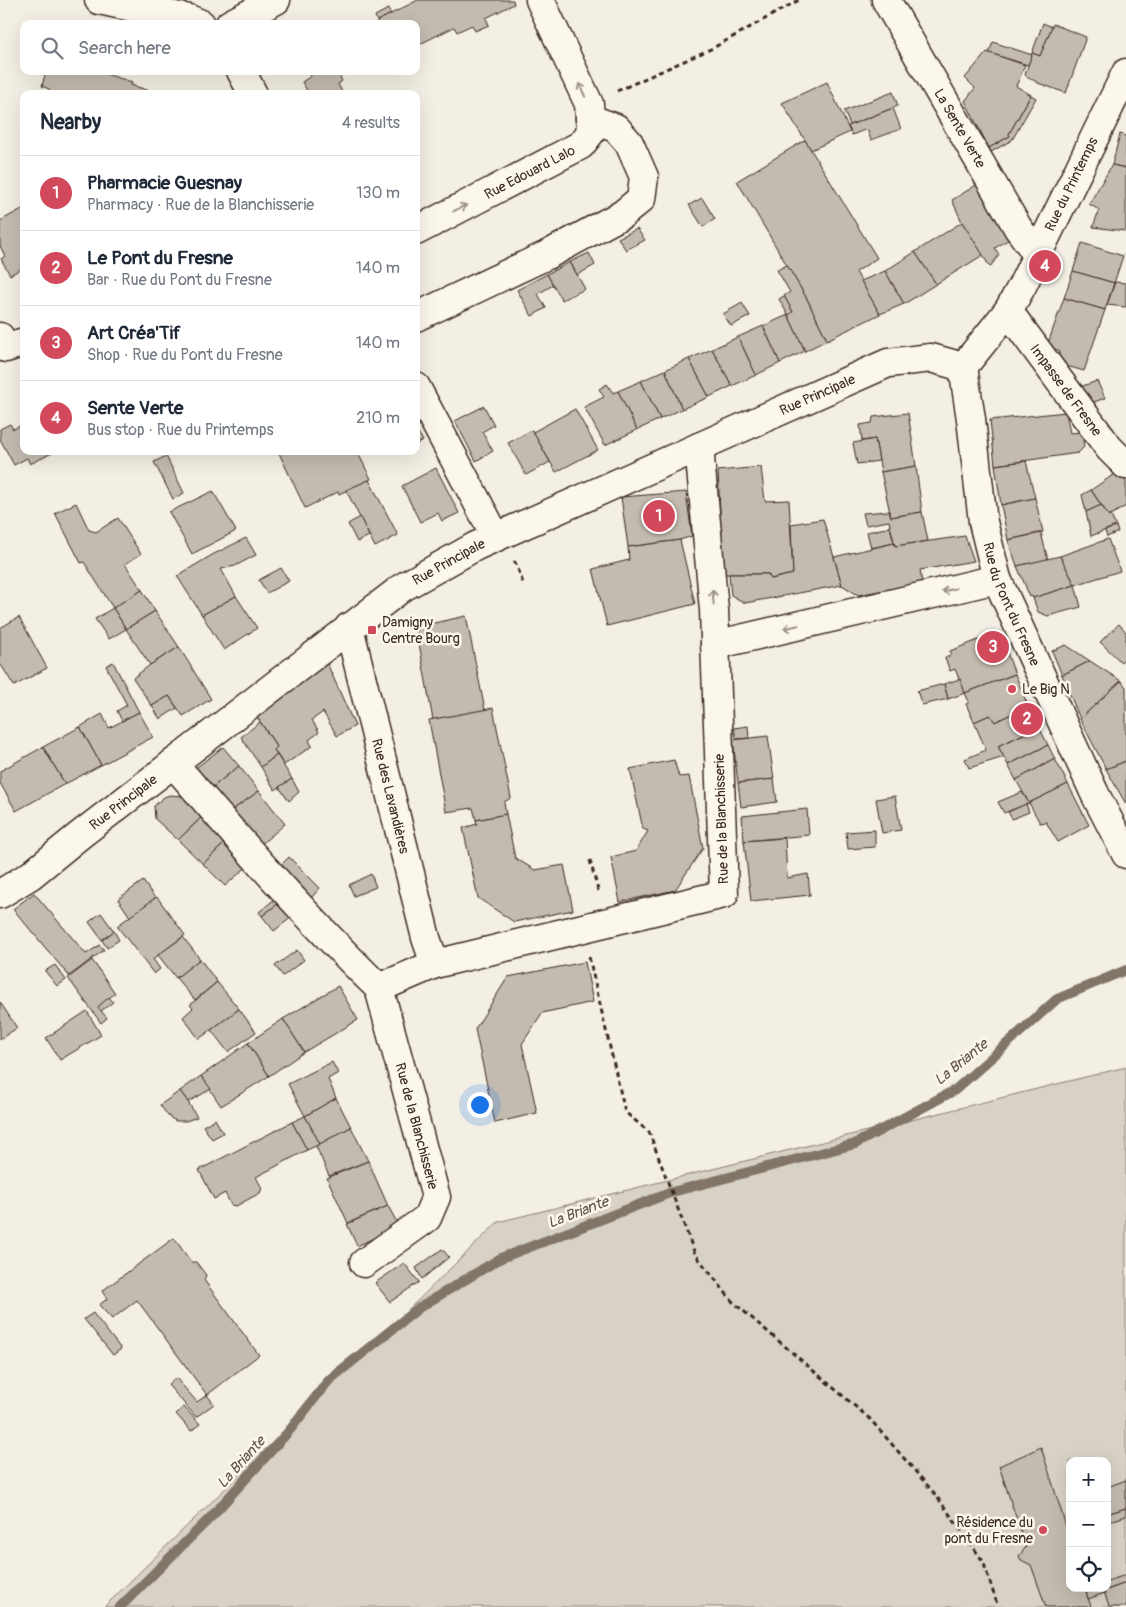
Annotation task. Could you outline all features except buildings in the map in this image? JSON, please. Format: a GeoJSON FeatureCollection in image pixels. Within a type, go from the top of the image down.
{"type":"FeatureCollection","features":[{"type":"Feature","properties":{"kind":"street"},"geometry":{"type":"LineString","coordinates":[[99,0],[192,20]]}},
{"type":"Feature","properties":{"kind":"street"},"geometry":{"type":"LineString","coordinates":[[238,20],[276,0]]}},
{"type":"Feature","properties":{"kind":"street"},"geometry":{"type":"LineString","coordinates":[[420,315],[547,255],[623,214],[640,199],[644,178],[629,142],[616,128],[590,112],[540,0]]}},
{"type":"Feature","properties":{"kind":"street","name":"La Sente Verte"},"geometry":{"type":"LineString","coordinates":[[886,0],[1018,228],[1037,254]]}},
{"type":"Feature","properties":{"kind":"street","name":"Rue du Printemps"},"geometry":{"type":"LineString","coordinates":[[963,367],[1008,311],[1022,286],[1126,73]]}},
{"type":"Feature","properties":{"kind":"street"},"geometry":{"type":"LineString","coordinates":[[243,75],[252,90]]}},
{"type":"Feature","properties":{"kind":"street","name":"Rue Edouard Lalo"},"geometry":{"type":"LineString","coordinates":[[420,229],[581,145],[591,132],[590,112]]}},
{"type":"Feature","properties":{"kind":"street","name":"Impasse de Fresne"},"geometry":{"type":"LineString","coordinates":[[1008,311],[1109,448],[1126,465]]}},
{"type":"Feature","properties":{"kind":"street"},"geometry":{"type":"LineString","coordinates":[[0,337],[6,348],[20,343]]}},
{"type":"Feature","properties":{"kind":"street","name":"Rue Principale"},"geometry":{"type":"LineString","coordinates":[[0,894],[31,875],[173,763],[403,587],[476,546],[888,363],[931,358],[963,367]]}},
{"type":"Feature","properties":{"kind":"street","name":"Rue du Pont du Fresne"},"geometry":{"type":"LineString","coordinates":[[963,367],[983,522],[997,579],[1096,794],[1126,854]]}},
{"type":"Feature","properties":{"kind":"street"},"geometry":{"type":"LineString","coordinates":[[420,395],[496,537]]}},
{"type":"Feature","properties":{"kind":"street","name":"Rue de la Blanchisserie"},"geometry":{"type":"LineString","coordinates":[[364,1263],[427,1218],[436,1197],[379,988],[436,964],[724,894],[714,610],[699,447]]}},
{"type":"Feature","properties":{"kind":"street"},"geometry":{"type":"LineString","coordinates":[[715,645],[997,579]]}},
{"type":"Feature","properties":{"kind":"street","name":"Rue des Lavandières"},"geometry":{"type":"LineString","coordinates":[[349,628],[426,938],[436,964]]}},
{"type":"Feature","properties":{"kind":"street"},"geometry":{"type":"LineString","coordinates":[[173,763],[330,940],[379,988]]}},
{"type":"Feature","properties":{"kind":"path"},"geometry":{"type":"LineString","coordinates":[[590,112],[713,48],[799,0]]}},
{"type":"Feature","properties":{"kind":"path"},"geometry":{"type":"LineString","coordinates":[[517,566],[523,584]]}},
{"type":"Feature","properties":{"kind":"path"},"geometry":{"type":"LineString","coordinates":[[583,928],[625,1112],[649,1132],[695,1254],[733,1302],[870,1419],[883,1434],[934,1494],[983,1561],[998,1607]]}},
{"type":"Feature","properties":{"kind":"shaded area"},"geometry":{"type":"Polygon","coordinates":[[[1126,1067],[1126,1607],[104,1607],[498,1222],[1126,1067]]]}},
{"type":"Feature","properties":{"kind":"waterway","name":"La Briante"},"geometry":{"type":"LineString","coordinates":[[120,1607],[211,1517],[289,1431],[329,1380],[420,1307],[501,1258],[672,1192],[855,1144],[955,1090],[1057,999],[1126,970]]}},
{"type":"Feature","properties":{"kind":"place","name":"Sente Verte"},"geometry":{"type":"Point","coordinates":[1045,266]}},
{"type":"Feature","properties":{"kind":"place","name":"Pharmacie Guesnay"},"geometry":{"type":"Point","coordinates":[659,516]}},
{"type":"Feature","properties":{"kind":"place","name":"Damigny Centre Bourg"},"geometry":{"type":"Point","coordinates":[372,630]}},
{"type":"Feature","properties":{"kind":"place","name":"Art Créa'Tif"},"geometry":{"type":"Point","coordinates":[993,647]}},
{"type":"Feature","properties":{"kind":"place","name":"Le Big N"},"geometry":{"type":"Point","coordinates":[1012,689]}},
{"type":"Feature","properties":{"kind":"place","name":"Le Pont du Fresne"},"geometry":{"type":"Point","coordinates":[1027,719]}},
{"type":"Feature","properties":{"kind":"place","name":"Résidence du pont du Fresne"},"geometry":{"type":"Point","coordinates":[1043,1530]}}]}
